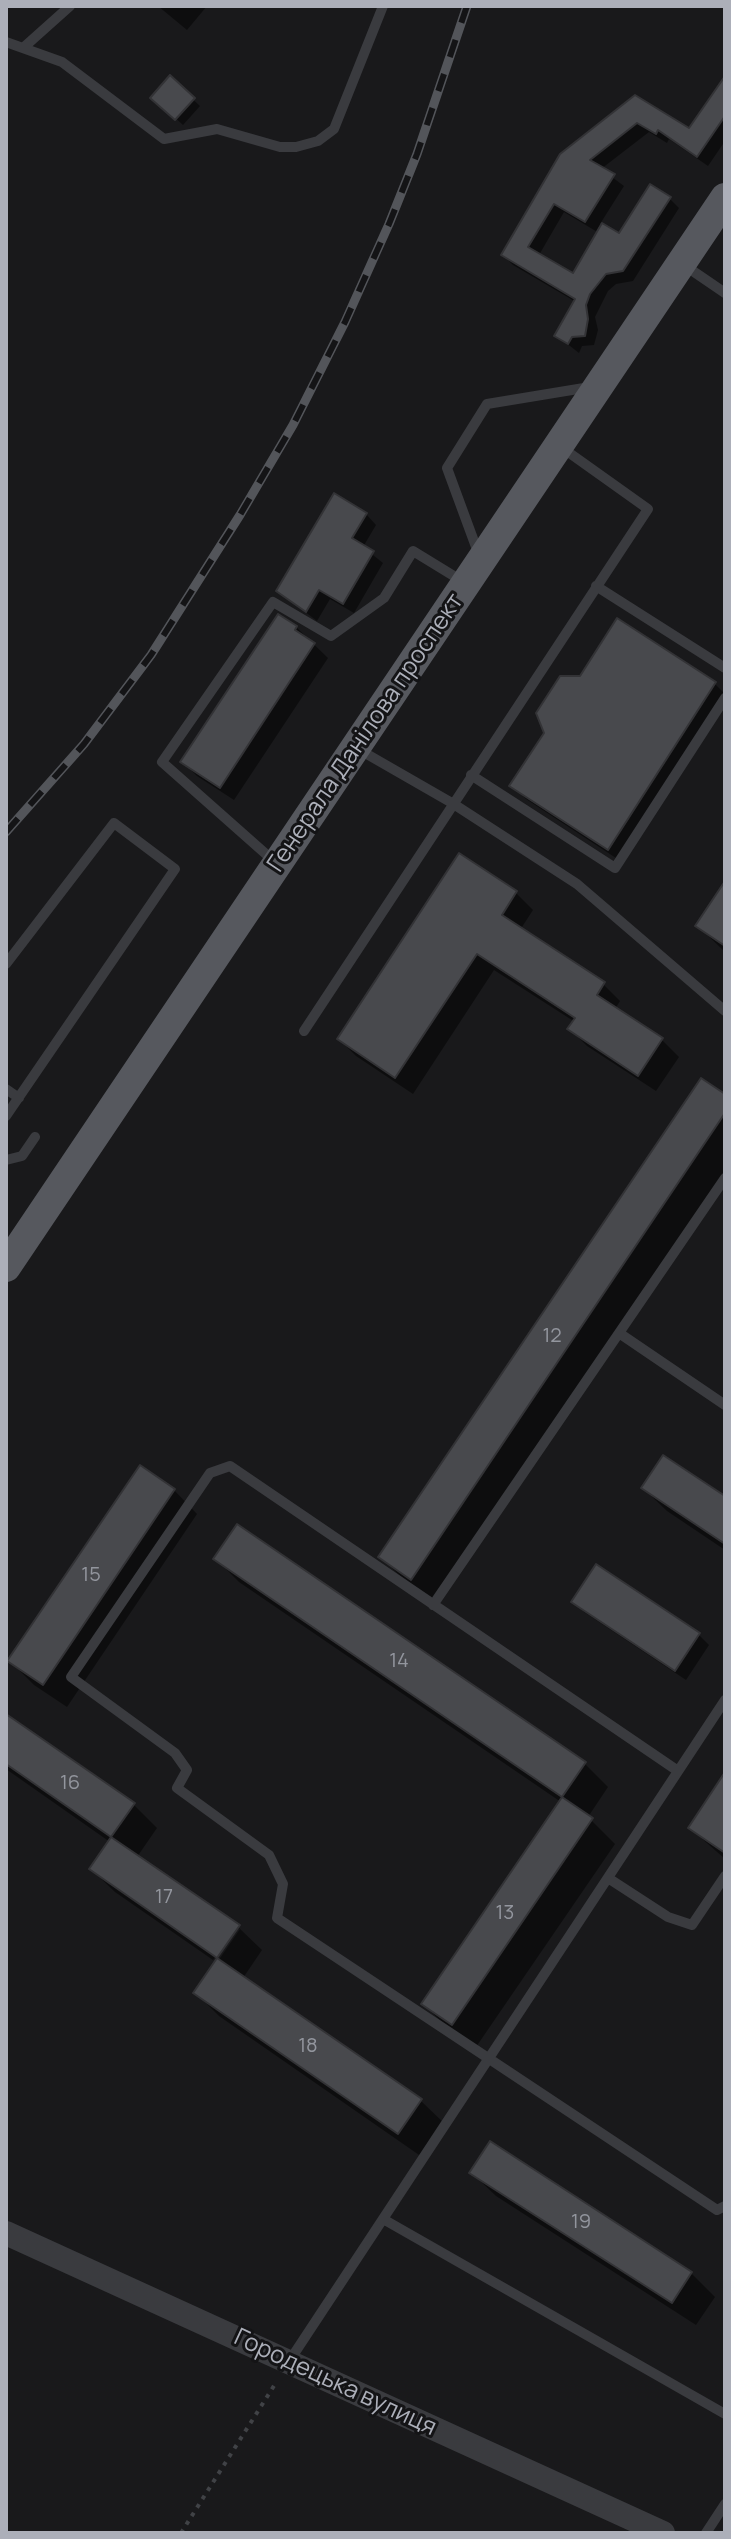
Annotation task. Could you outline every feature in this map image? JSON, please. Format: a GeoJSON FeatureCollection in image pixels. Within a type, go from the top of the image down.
{"type":"FeatureCollection","features":[{"type":"Feature","properties":{"kind":"main road","name":"Генерала Данілова проспект"},"geometry":{"type":"LineString","coordinates":[[6,1267],[725,198]]}},
{"type":"Feature","properties":{"kind":"street","name":"Городецька вулиця"},"geometry":{"type":"LineString","coordinates":[[6,2233],[663,2533]]}},
{"type":"Feature","properties":{"kind":"lane"},"geometry":{"type":"LineString","coordinates":[[23,48],[70,6]]}},
{"type":"Feature","properties":{"kind":"lane"},"geometry":{"type":"LineString","coordinates":[[6,42],[62,62],[164,139],[217,129],[280,147],[296,147],[318,141],[334,129],[383,6]]}},
{"type":"Feature","properties":{"kind":"lane"},"geometry":{"type":"LineString","coordinates":[[682,263],[725,293]]}},
{"type":"Feature","properties":{"kind":"lane"},"geometry":{"type":"LineString","coordinates":[[474,573],[447,468],[487,404],[600,386]]}},
{"type":"Feature","properties":{"kind":"lane"},"geometry":{"type":"LineString","coordinates":[[304,1031],[648,509],[560,446]]}},
{"type":"Feature","properties":{"kind":"lane"},"geometry":{"type":"LineString","coordinates":[[278,864],[162,762],[273,602],[331,636],[384,598],[413,551],[474,573]]}},
{"type":"Feature","properties":{"kind":"lane"},"geometry":{"type":"LineString","coordinates":[[596,586],[725,668]]}},
{"type":"Feature","properties":{"kind":"lane"},"geometry":{"type":"LineString","coordinates":[[471,775],[615,868],[725,698]]}},
{"type":"Feature","properties":{"kind":"lane"},"geometry":{"type":"LineString","coordinates":[[356,748],[452,803],[577,884],[725,1011]]}},
{"type":"Feature","properties":{"kind":"lane"},"geometry":{"type":"LineString","coordinates":[[6,964],[114,823],[175,869],[6,1116]]}},
{"type":"Feature","properties":{"kind":"lane"},"geometry":{"type":"LineString","coordinates":[[6,1089],[19,1098]]}},
{"type":"Feature","properties":{"kind":"lane"},"geometry":{"type":"LineString","coordinates":[[6,1160],[22,1156],[35,1137]]}},
{"type":"Feature","properties":{"kind":"lane"},"geometry":{"type":"LineString","coordinates":[[433,1605],[725,1178]]}},
{"type":"Feature","properties":{"kind":"lane"},"geometry":{"type":"LineString","coordinates":[[619,1333],[725,1405]]}},
{"type":"Feature","properties":{"kind":"lane"},"geometry":{"type":"LineString","coordinates":[[678,1771],[230,1466],[210,1473],[71,1677],[175,1753],[187,1770],[177,1788],[269,1855],[283,1884],[277,1918],[717,2210],[725,2206]]}},
{"type":"Feature","properties":{"kind":"lane"},"geometry":{"type":"LineString","coordinates":[[289,2362],[725,1700]]}},
{"type":"Feature","properties":{"kind":"lane"},"geometry":{"type":"LineString","coordinates":[[608,1878],[668,1917],[692,1925],[725,1876]]}},
{"type":"Feature","properties":{"kind":"lane"},"geometry":{"type":"LineString","coordinates":[[383,2219],[725,2414]]}},
{"type":"Feature","properties":{"kind":"lane"},"geometry":{"type":"LineString","coordinates":[[706,2533],[725,2504]]}},
{"type":"Feature","properties":{"kind":"path"},"geometry":{"type":"LineString","coordinates":[[181,2533],[289,2362]]}},
{"type":"Feature","properties":{"kind":"building"},"geometry":{"type":"Polygon","coordinates":[[[170,75],[195,98],[175,120],[150,98],[170,75]]]}},
{"type":"Feature","properties":{"kind":"building"},"geometry":{"type":"Polygon","coordinates":[[[725,76],[725,116],[697,157],[658,130],[656,134],[637,123],[590,160],[615,174],[585,222],[554,204],[528,247],[573,273],[602,223],[619,233],[650,184],[671,197],[623,271],[606,274],[590,294],[586,305],[588,319],[585,336],[572,337],[568,344],[554,336],[575,299],[501,255],[560,154],[635,95],[689,128],[725,76]]]}},
{"type":"Feature","properties":{"kind":"building"},"geometry":{"type":"Polygon","coordinates":[[[334,493],[367,513],[352,538],[374,551],[343,604],[319,590],[306,612],[276,591],[334,493]]]}},
{"type":"Feature","properties":{"kind":"building"},"geometry":{"type":"Polygon","coordinates":[[[278,614],[315,643],[220,788],[180,762],[278,614]]]}},
{"type":"Feature","properties":{"kind":"building"},"geometry":{"type":"Polygon","coordinates":[[[617,618],[716,682],[608,850],[509,786],[544,733],[536,713],[560,676],[580,676],[617,618]]]}},
{"type":"Feature","properties":{"kind":"building"},"geometry":{"type":"Polygon","coordinates":[[[459,853],[517,891],[502,915],[605,982],[597,995],[663,1038],[638,1076],[567,1029],[575,1018],[477,954],[395,1078],[337,1039],[459,853]]]}},
{"type":"Feature","properties":{"kind":"building"},"geometry":{"type":"Polygon","coordinates":[[[725,881],[725,946],[695,926],[725,881]]]}},
{"type":"Feature","properties":{"kind":"building"},"geometry":{"type":"Polygon","coordinates":[[[701,1078],[725,1094],[725,1113],[411,1580],[378,1557],[701,1078]]]}},
{"type":"Feature","properties":{"kind":"building"},"geometry":{"type":"Polygon","coordinates":[[[663,1455],[725,1496],[725,1544],[641,1488],[663,1455]]]}},
{"type":"Feature","properties":{"kind":"building"},"geometry":{"type":"Polygon","coordinates":[[[140,1465],[175,1489],[43,1685],[7,1661],[140,1465]]]}},
{"type":"Feature","properties":{"kind":"building"},"geometry":{"type":"Polygon","coordinates":[[[237,1524],[586,1762],[562,1797],[213,1559],[237,1524]]]}},
{"type":"Feature","properties":{"kind":"building"},"geometry":{"type":"Polygon","coordinates":[[[596,1564],[700,1633],[675,1671],[571,1602],[596,1564]]]}},
{"type":"Feature","properties":{"kind":"building"},"geometry":{"type":"Polygon","coordinates":[[[6,1714],[135,1803],[111,1837],[6,1764],[6,1714]]]}},
{"type":"Feature","properties":{"kind":"building"},"geometry":{"type":"Polygon","coordinates":[[[725,1772],[725,1853],[688,1828],[725,1772]]]}},
{"type":"Feature","properties":{"kind":"building"},"geometry":{"type":"Polygon","coordinates":[[[562,1797],[593,1818],[452,2025],[421,2004],[562,1797]]]}},
{"type":"Feature","properties":{"kind":"building"},"geometry":{"type":"Polygon","coordinates":[[[111,1837],[240,1925],[217,1958],[89,1869],[111,1837]]]}},
{"type":"Feature","properties":{"kind":"building"},"geometry":{"type":"Polygon","coordinates":[[[217,1958],[422,2099],[398,2134],[193,1993],[217,1958]]]}},
{"type":"Feature","properties":{"kind":"building"},"geometry":{"type":"Polygon","coordinates":[[[490,2141],[692,2272],[672,2303],[469,2173],[490,2141]]]}},
{"type":"Feature","properties":{"kind":"railway"},"geometry":{"type":"LineString","coordinates":[[6,832],[84,744],[151,655],[293,425],[345,322],[389,224],[417,154],[467,6]]}}]}
